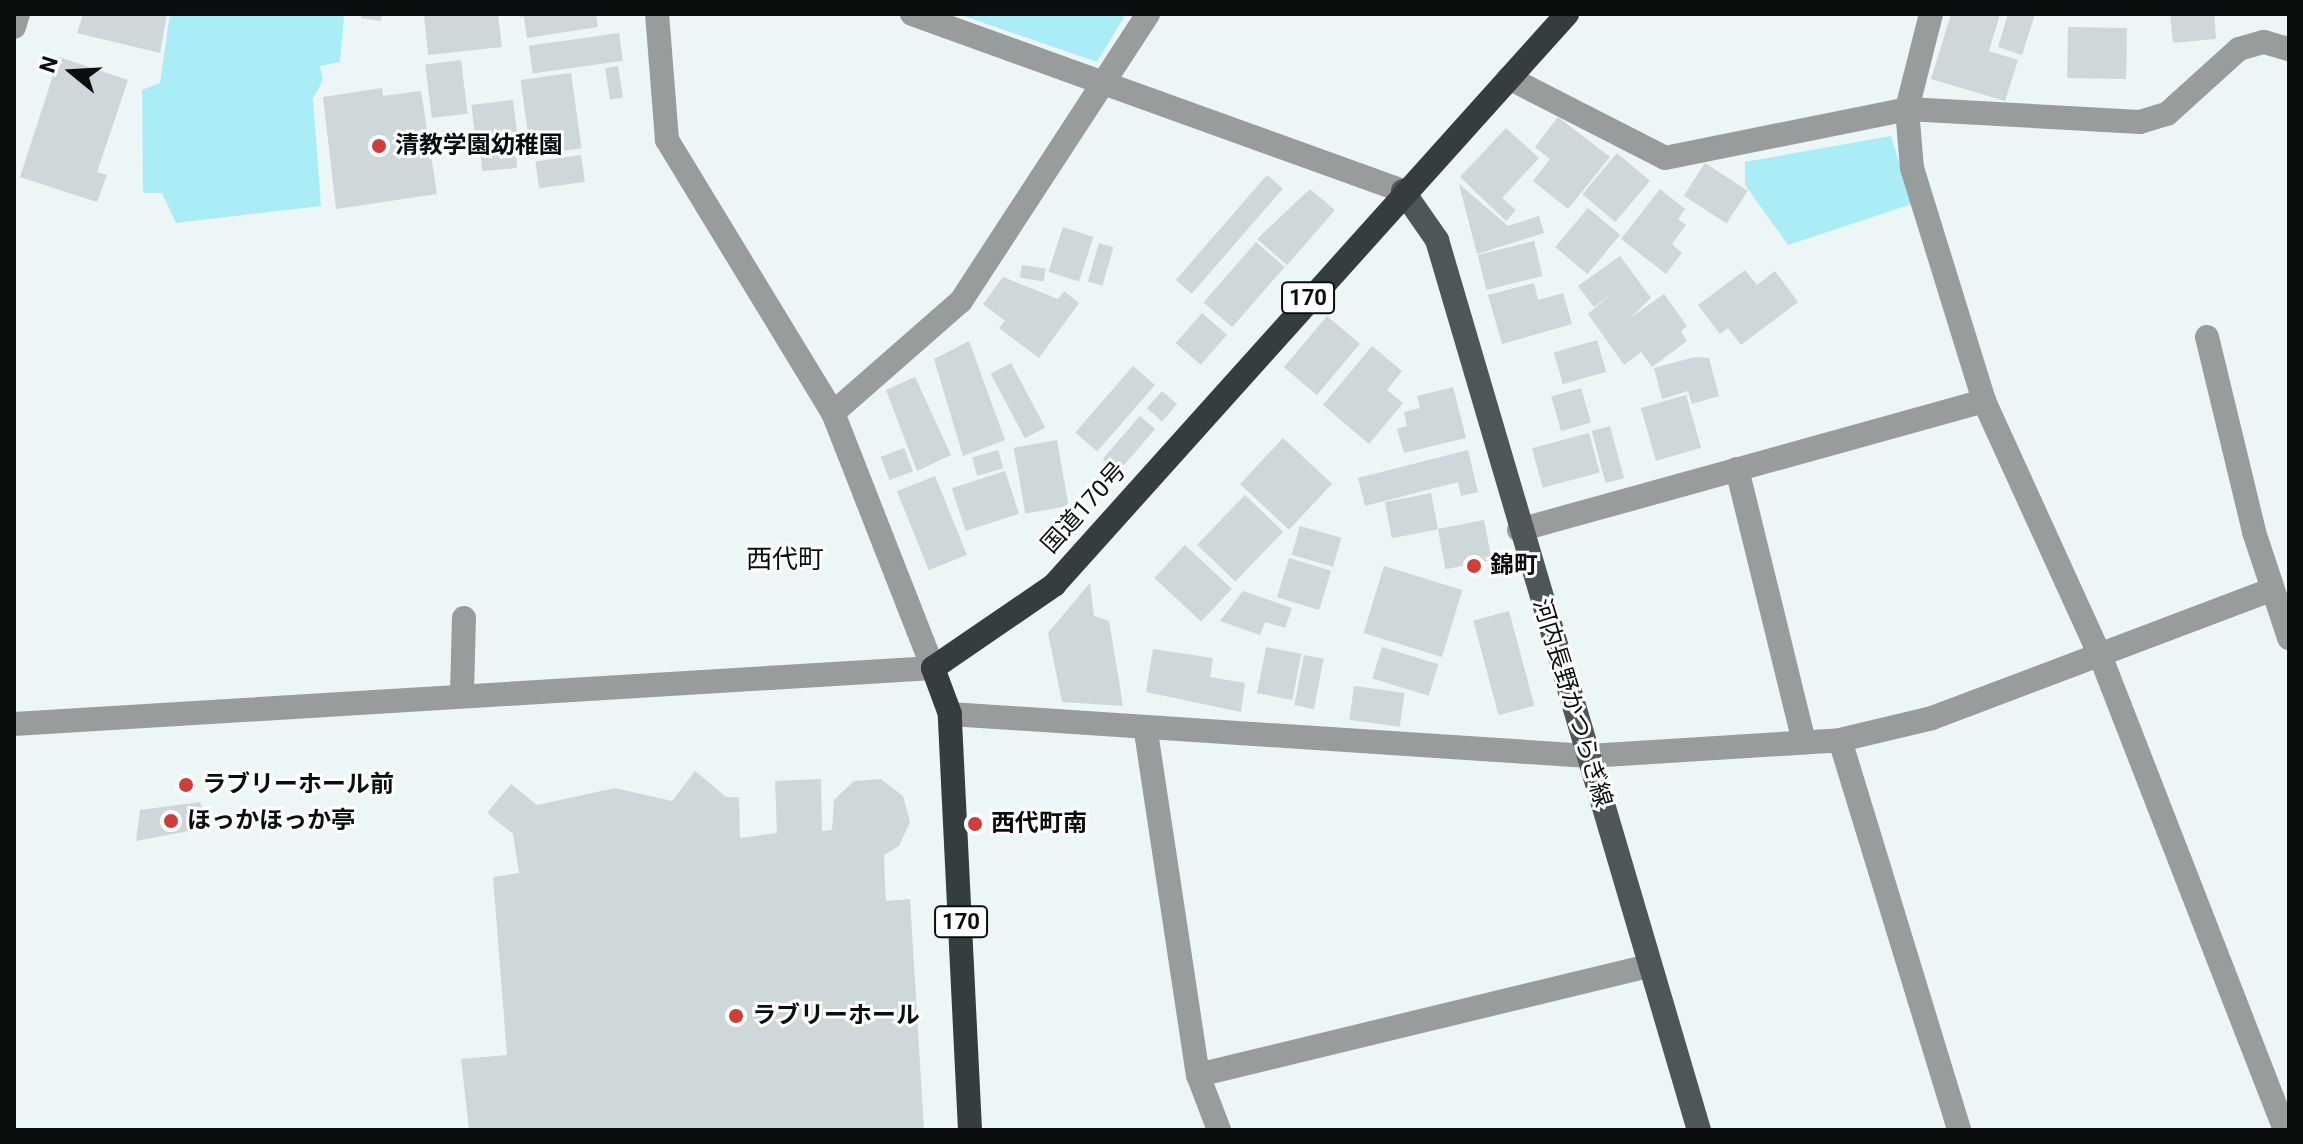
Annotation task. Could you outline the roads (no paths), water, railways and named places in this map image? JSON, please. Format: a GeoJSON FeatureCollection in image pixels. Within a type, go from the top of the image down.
{"type":"FeatureCollection","features":[{"type":"Feature","properties":{"kind":"highway","name":"国道170号"},"geometry":{"type":"LineString","coordinates":[[933,668],[1054,585],[1403,191],[1567,14]]}},
{"type":"Feature","properties":{"kind":"highway","name":"170"},"geometry":{"type":"LineString","coordinates":[[933,668],[950,714],[970,1130]]}},
{"type":"Feature","properties":{"kind":"main road","name":"河内長野かつらぎ線"},"geometry":{"type":"LineString","coordinates":[[1403,191],[1433,229],[1519,530],[1699,1130]]}},
{"type":"Feature","properties":{"kind":"street"},"geometry":{"type":"LineString","coordinates":[[14,27],[18,14]]}},
{"type":"Feature","properties":{"kind":"street"},"geometry":{"type":"LineString","coordinates":[[14,724],[462,693],[933,668],[833,413],[667,140],[657,14]]}},
{"type":"Feature","properties":{"kind":"street"},"geometry":{"type":"LineString","coordinates":[[912,14],[1105,80],[1403,191]]}},
{"type":"Feature","properties":{"kind":"street"},"geometry":{"type":"LineString","coordinates":[[833,413],[961,301],[1148,14]]}},
{"type":"Feature","properties":{"kind":"street"},"geometry":{"type":"LineString","coordinates":[[1931,14],[1907,109],[1912,168],[1984,401],[2100,655],[2285,1130]]}},
{"type":"Feature","properties":{"kind":"street"},"geometry":{"type":"LineString","coordinates":[[1509,78],[1665,158],[1907,109],[2140,122],[2167,114],[2239,49],[2264,42],[2289,49]]}},
{"type":"Feature","properties":{"kind":"street"},"geometry":{"type":"LineString","coordinates":[[2207,337],[2271,590],[2289,638]]}},
{"type":"Feature","properties":{"kind":"street"},"geometry":{"type":"LineString","coordinates":[[1519,530],[1984,401]]}},
{"type":"Feature","properties":{"kind":"street"},"geometry":{"type":"LineString","coordinates":[[1737,469],[1804,742]]}},
{"type":"Feature","properties":{"kind":"street"},"geometry":{"type":"LineString","coordinates":[[950,714],[1146,732],[1589,756],[1840,740],[1932,718],[2271,590]]}},
{"type":"Feature","properties":{"kind":"street"},"geometry":{"type":"LineString","coordinates":[[462,693],[464,618]]}},
{"type":"Feature","properties":{"kind":"street"},"geometry":{"type":"LineString","coordinates":[[1146,732],[1198,1075],[1219,1130]]}},
{"type":"Feature","properties":{"kind":"street"},"geometry":{"type":"LineString","coordinates":[[1840,740],[1959,1130]]}},
{"type":"Feature","properties":{"kind":"street"},"geometry":{"type":"LineString","coordinates":[[1198,1075],[1649,966]]}},
{"type":"Feature","properties":{"kind":"place","name":"清教学園幼稚園"},"geometry":{"type":"Point","coordinates":[379,146]}},
{"type":"Feature","properties":{"kind":"place","name":"錦町"},"geometry":{"type":"Point","coordinates":[1474,566]}},
{"type":"Feature","properties":{"kind":"place","name":"ラブリーホール前"},"geometry":{"type":"Point","coordinates":[186,785]}},
{"type":"Feature","properties":{"kind":"place","name":"ほっかほっか亭"},"geometry":{"type":"Point","coordinates":[171,821]}},
{"type":"Feature","properties":{"kind":"place","name":"西代町南"},"geometry":{"type":"Point","coordinates":[975,824]}},
{"type":"Feature","properties":{"kind":"place","name":"ラブリーホール"},"geometry":{"type":"Point","coordinates":[736,1016]}},
{"type":"Feature","properties":{"kind":"district","name":"西代町"},"geometry":{"type":"Point","coordinates":[785,560]}}]}
